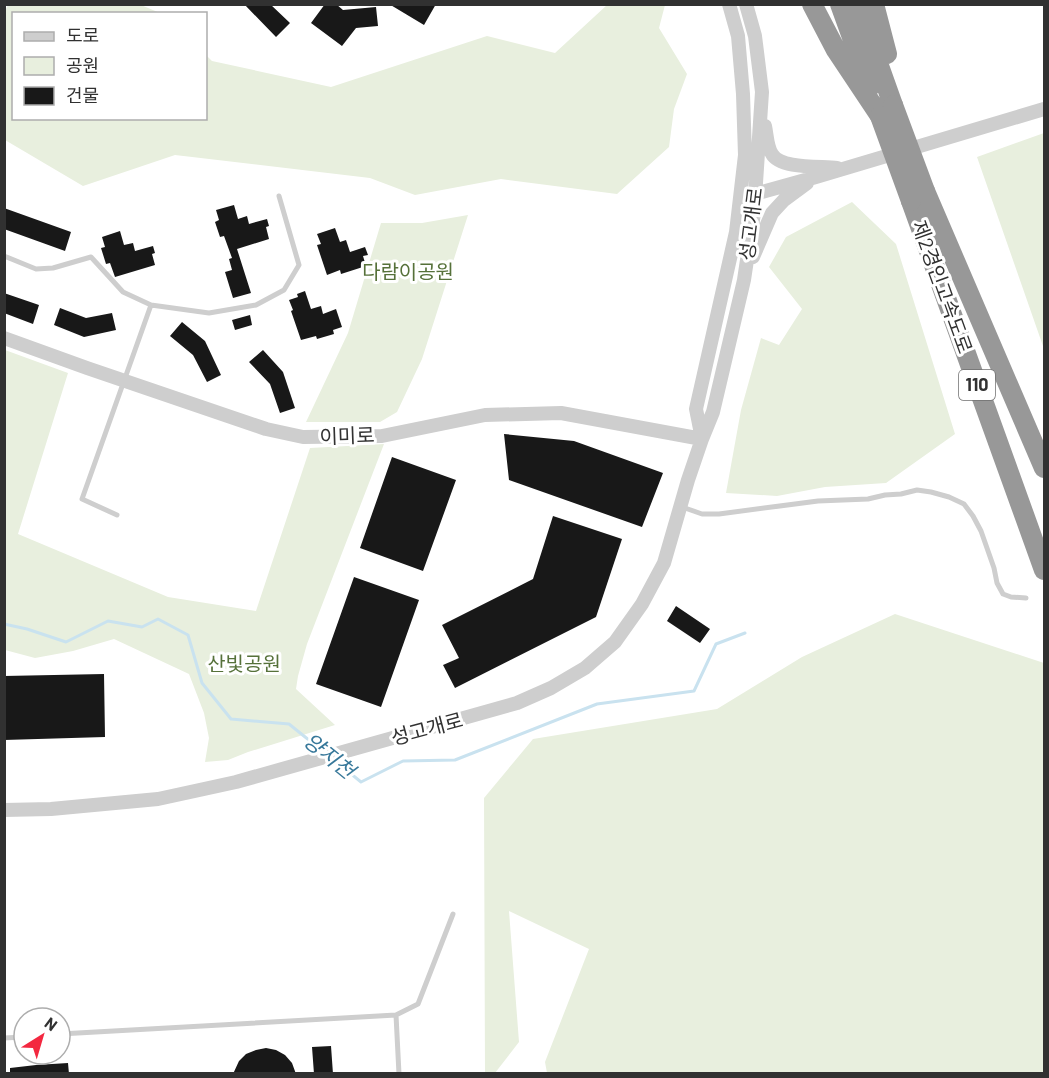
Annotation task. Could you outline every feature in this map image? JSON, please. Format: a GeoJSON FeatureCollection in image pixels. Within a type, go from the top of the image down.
{"type":"FeatureCollection","features":[{"type":"Feature","properties":{"kind":"highway"},"geometry":{"type":"LineString","coordinates":[[812,4],[836,50],[886,110]]}},
{"type":"Feature","properties":{"kind":"highway","name":"제2경인고속도로"},"geometry":{"type":"LineString","coordinates":[[840,4],[886,110],[918,196],[1044,570]]}},
{"type":"Feature","properties":{"kind":"highway","name":"제2경인고속도로"},"geometry":{"type":"LineString","coordinates":[[857,4],[886,110]]}},
{"type":"Feature","properties":{"kind":"highway"},"geometry":{"type":"LineString","coordinates":[[874,4],[887,54],[886,110]]}},
{"type":"Feature","properties":{"kind":"highway","name":"제2경인고속도로"},"geometry":{"type":"LineString","coordinates":[[918,196],[1044,468]]}},
{"type":"Feature","properties":{"kind":"street","name":"성고개로"},"geometry":{"type":"LineString","coordinates":[[702,439],[696,409],[736,232],[745,154],[738,36],[729,4]]}},
{"type":"Feature","properties":{"kind":"street","name":"성고개로"},"geometry":{"type":"LineString","coordinates":[[4,810],[51,809],[158,799],[236,782],[517,703],[552,688],[585,668],[615,642],[642,604],[663,563],[712,412],[744,279],[754,213],[762,92],[755,36],[746,4]]}},
{"type":"Feature","properties":{"kind":"street"},"geometry":{"type":"LineString","coordinates":[[740,198],[1044,109]]}},
{"type":"Feature","properties":{"kind":"street"},"geometry":{"type":"LineString","coordinates":[[761,110],[770,151],[777,160],[793,165],[845,168]]}},
{"type":"Feature","properties":{"kind":"street"},"geometry":{"type":"LineString","coordinates":[[744,279],[772,213],[784,200],[816,177]]}},
{"type":"Feature","properties":{"kind":"street","name":"이미로"},"geometry":{"type":"LineString","coordinates":[[4,339],[266,429],[303,437],[382,436],[485,415],[561,413],[702,439]]}},
{"type":"Feature","properties":{"kind":"lane"},"geometry":{"type":"LineString","coordinates":[[4,256],[36,269],[53,268],[91,257],[123,292],[151,305],[209,313],[256,305],[284,290],[299,265],[279,196]]}},
{"type":"Feature","properties":{"kind":"lane"},"geometry":{"type":"LineString","coordinates":[[117,515],[82,499],[151,305]]}},
{"type":"Feature","properties":{"kind":"lane"},"geometry":{"type":"LineString","coordinates":[[680,507],[702,514],[719,514],[818,501],[868,499],[917,490],[931,492],[963,504],[981,531],[997,583],[1003,594],[1026,598]]}},
{"type":"Feature","properties":{"kind":"lane"},"geometry":{"type":"LineString","coordinates":[[72,1033],[396,1015],[418,1004],[453,914]]}},
{"type":"Feature","properties":{"kind":"lane"},"geometry":{"type":"LineString","coordinates":[[396,1015],[399,1074]]}},
{"type":"Feature","properties":{"kind":"green space"},"geometry":{"type":"Polygon","coordinates":[[[8,5],[141,5],[158,12],[12,12],[12,120],[207,120],[207,56],[212,61],[331,87],[487,36],[555,53],[607,5],[665,5],[659,28],[687,74],[674,109],[669,147],[617,194],[501,179],[415,195],[370,178],[175,155],[83,186],[5,140],[4,13],[8,5]]]}},
{"type":"Feature","properties":{"kind":"green space"},"geometry":{"type":"Polygon","coordinates":[[[1044,133],[1044,349],[977,157],[1044,133]]]}},
{"type":"Feature","properties":{"kind":"green space"},"geometry":{"type":"Polygon","coordinates":[[[852,202],[896,244],[955,434],[886,483],[825,487],[777,496],[726,493],[741,410],[761,338],[779,345],[802,309],[769,267],[786,237],[852,202]]]}},
{"type":"Feature","properties":{"kind":"green space","name":"다람이공원"},"geometry":{"type":"Polygon","coordinates":[[[468,215],[422,359],[397,412],[380,422],[306,422],[348,333],[381,223],[422,223],[468,215]]]}},
{"type":"Feature","properties":{"kind":"green space","name":"산빛공원"},"geometry":{"type":"Polygon","coordinates":[[[5,350],[68,373],[18,534],[168,597],[256,611],[310,448],[384,444],[307,644],[298,676],[296,689],[335,725],[228,760],[205,762],[209,738],[204,713],[189,674],[114,639],[73,651],[35,658],[5,650],[5,350]]]}},
{"type":"Feature","properties":{"kind":"green space"},"geometry":{"type":"Polygon","coordinates":[[[895,614],[1044,663],[1044,1073],[547,1073],[545,1062],[589,949],[509,911],[519,1042],[495,1073],[485,1073],[484,798],[533,739],[717,709],[802,657],[895,614]]]}},
{"type":"Feature","properties":{"kind":"building"},"geometry":{"type":"Polygon","coordinates":[[[244,4],[270,4],[290,23],[276,37],[244,4]]]}},
{"type":"Feature","properties":{"kind":"building"},"geometry":{"type":"Polygon","coordinates":[[[325,4],[336,4],[343,10],[376,7],[378,26],[356,28],[342,46],[311,23],[325,4]]]}},
{"type":"Feature","properties":{"kind":"building"},"geometry":{"type":"Polygon","coordinates":[[[389,4],[436,4],[424,25],[389,4]]]}},
{"type":"Feature","properties":{"kind":"building"},"geometry":{"type":"Polygon","coordinates":[[[234,205],[238,219],[247,216],[249,224],[267,219],[269,239],[237,249],[251,293],[233,298],[225,272],[232,270],[229,259],[232,258],[224,236],[220,237],[215,222],[219,220],[216,210],[234,205]]]}},
{"type":"Feature","properties":{"kind":"building"},"geometry":{"type":"Polygon","coordinates":[[[4,208],[71,232],[65,251],[4,229],[4,208]]]}},
{"type":"Feature","properties":{"kind":"building"},"geometry":{"type":"Polygon","coordinates":[[[335,228],[340,242],[346,240],[350,252],[365,247],[368,255],[363,256],[366,266],[341,274],[340,270],[327,275],[317,245],[321,244],[317,234],[335,228]]]}},
{"type":"Feature","properties":{"kind":"building"},"geometry":{"type":"Polygon","coordinates":[[[120,231],[124,245],[133,243],[135,251],[153,246],[155,253],[152,254],[155,265],[115,277],[110,263],[106,264],[101,248],[105,247],[102,237],[120,231]]]}},
{"type":"Feature","properties":{"kind":"building"},"geometry":{"type":"Polygon","coordinates":[[[305,291],[311,309],[321,306],[323,314],[336,309],[342,327],[333,330],[334,334],[317,339],[316,336],[301,340],[289,300],[305,291]]]}},
{"type":"Feature","properties":{"kind":"building"},"geometry":{"type":"Polygon","coordinates":[[[4,293],[39,305],[33,324],[4,313],[4,293]]]}},
{"type":"Feature","properties":{"kind":"building"},"geometry":{"type":"Polygon","coordinates":[[[60,308],[86,318],[112,313],[116,330],[84,337],[54,325],[60,308]]]}},
{"type":"Feature","properties":{"kind":"building"},"geometry":{"type":"Polygon","coordinates":[[[250,315],[252,325],[235,330],[232,320],[250,315]]]}},
{"type":"Feature","properties":{"kind":"building"},"geometry":{"type":"Polygon","coordinates":[[[182,322],[205,341],[221,375],[207,382],[193,355],[170,336],[182,322]]]}},
{"type":"Feature","properties":{"kind":"building"},"geometry":{"type":"Polygon","coordinates":[[[263,350],[283,372],[295,408],[280,413],[270,384],[249,362],[263,350]]]}},
{"type":"Feature","properties":{"kind":"building"},"geometry":{"type":"Polygon","coordinates":[[[504,434],[574,441],[663,473],[642,527],[509,480],[504,434]]]}},
{"type":"Feature","properties":{"kind":"building"},"geometry":{"type":"Polygon","coordinates":[[[392,457],[456,480],[423,571],[360,548],[392,457]]]}},
{"type":"Feature","properties":{"kind":"building"},"geometry":{"type":"Polygon","coordinates":[[[553,516],[622,539],[596,617],[455,688],[443,665],[459,658],[442,625],[533,579],[553,516]]]}},
{"type":"Feature","properties":{"kind":"building"},"geometry":{"type":"Polygon","coordinates":[[[354,577],[419,600],[381,707],[316,684],[354,577]]]}},
{"type":"Feature","properties":{"kind":"building"},"geometry":{"type":"Polygon","coordinates":[[[676,606],[710,629],[700,643],[667,621],[676,606]]]}},
{"type":"Feature","properties":{"kind":"building"},"geometry":{"type":"Polygon","coordinates":[[[104,674],[105,737],[4,740],[4,676],[104,674]]]}},
{"type":"Feature","properties":{"kind":"building"},"geometry":{"type":"Polygon","coordinates":[[[331,1046],[333,1074],[314,1074],[312,1047],[331,1046]]]}},
{"type":"Feature","properties":{"kind":"building"},"geometry":{"type":"Polygon","coordinates":[[[266,1048],[285,1055],[292,1063],[296,1074],[233,1074],[239,1061],[246,1054],[266,1048]]]}},
{"type":"Feature","properties":{"kind":"building"},"geometry":{"type":"Polygon","coordinates":[[[68,1066],[69,1074],[10,1074],[10,1068],[68,1066]]]}},
{"type":"Feature","properties":{"kind":"waterway","name":"양지천"},"geometry":{"type":"LineString","coordinates":[[4,624],[66,642],[108,621],[142,627],[158,619],[188,635],[202,683],[231,719],[289,724],[325,753]]}},
{"type":"Feature","properties":{"kind":"waterway","name":"양지천"},"geometry":{"type":"LineString","coordinates":[[333,759],[361,782],[403,761],[455,760],[597,704],[694,691],[716,644],[745,633]]}}]}
